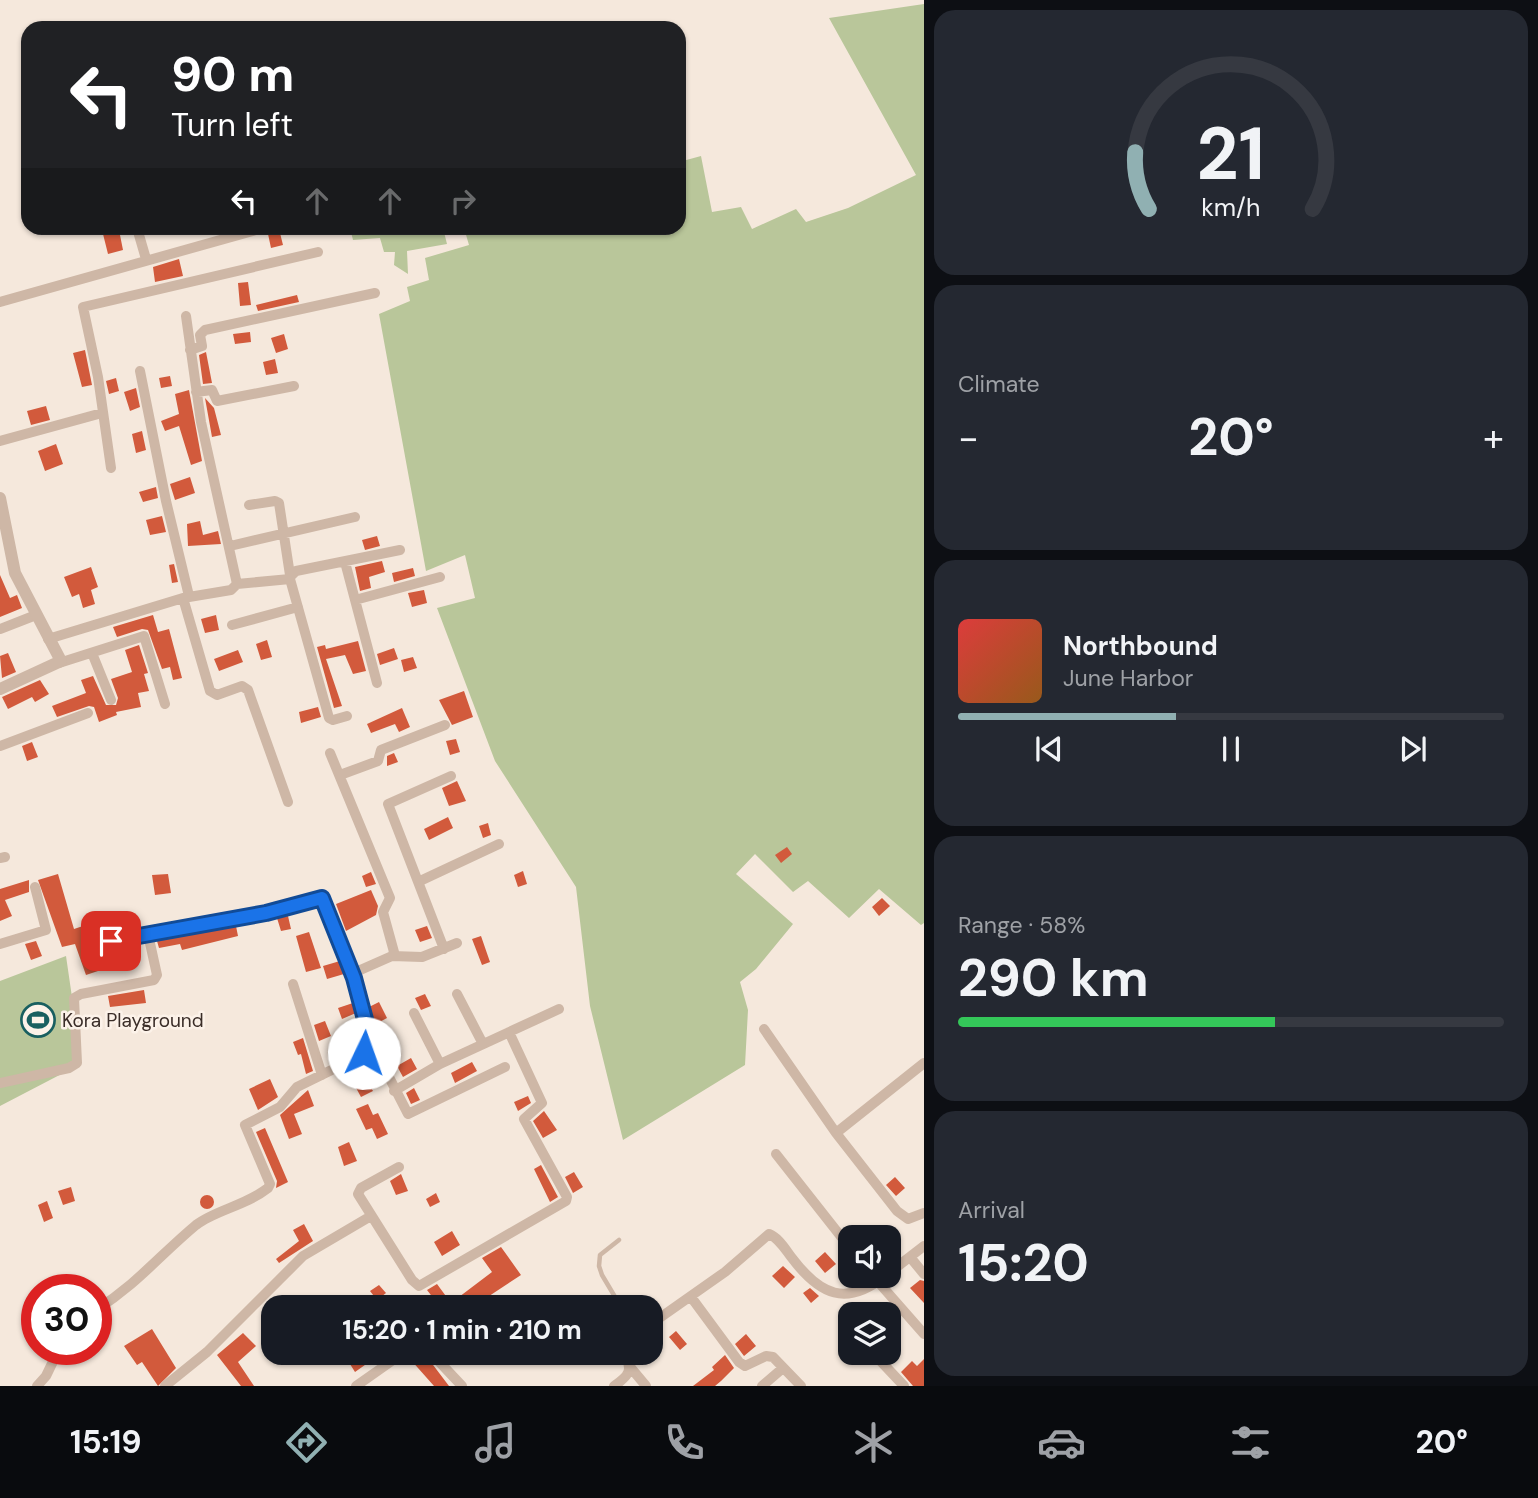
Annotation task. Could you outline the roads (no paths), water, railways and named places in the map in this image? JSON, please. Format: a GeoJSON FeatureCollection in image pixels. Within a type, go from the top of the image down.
{"type":"FeatureCollection","features":[{"type":"Feature","properties":{"kind":"street"},"geometry":{"type":"LineString","coordinates":[[139,235],[146,260]]}},
{"type":"Feature","properties":{"kind":"street"},"geometry":{"type":"LineString","coordinates":[[0,302],[237,235]]}},
{"type":"Feature","properties":{"kind":"street"},"geometry":{"type":"LineString","coordinates":[[111,468],[98,377],[83,310],[86,305],[318,252]]}},
{"type":"Feature","properties":{"kind":"street"},"geometry":{"type":"LineString","coordinates":[[190,350],[202,346],[200,335],[205,330],[375,293]]}},
{"type":"Feature","properties":{"kind":"street"},"geometry":{"type":"LineString","coordinates":[[186,316],[196,392],[237,583]]}},
{"type":"Feature","properties":{"kind":"street"},"geometry":{"type":"LineString","coordinates":[[140,371],[186,597],[210,691],[217,695],[242,686],[248,690],[288,802]]}},
{"type":"Feature","properties":{"kind":"street"},"geometry":{"type":"LineString","coordinates":[[196,392],[212,390],[217,401],[294,386]]}},
{"type":"Feature","properties":{"kind":"street"},"geometry":{"type":"LineString","coordinates":[[0,441],[102,413]]}},
{"type":"Feature","properties":{"kind":"street"},"geometry":{"type":"LineString","coordinates":[[0,498],[5,557],[48,639],[61,658],[59,663]]}},
{"type":"Feature","properties":{"kind":"street"},"geometry":{"type":"LineString","coordinates":[[249,505],[277,501],[289,577],[329,718],[333,720],[347,716]]}},
{"type":"Feature","properties":{"kind":"street"},"geometry":{"type":"LineString","coordinates":[[230,546],[355,517]]}},
{"type":"Feature","properties":{"kind":"street"},"geometry":{"type":"LineString","coordinates":[[48,639],[186,597],[231,590],[237,583],[289,577],[296,571],[400,550]]}},
{"type":"Feature","properties":{"kind":"street"},"geometry":{"type":"LineString","coordinates":[[345,562],[377,683]]}},
{"type":"Feature","properties":{"kind":"street"},"geometry":{"type":"LineString","coordinates":[[355,600],[440,577]]}},
{"type":"Feature","properties":{"kind":"street"},"geometry":{"type":"LineString","coordinates":[[232,625],[298,607]]}},
{"type":"Feature","properties":{"kind":"street"},"geometry":{"type":"LineString","coordinates":[[0,629],[36,615]]}},
{"type":"Feature","properties":{"kind":"street"},"geometry":{"type":"LineString","coordinates":[[0,689],[59,663],[144,636],[165,704]]}},
{"type":"Feature","properties":{"kind":"street"},"geometry":{"type":"LineString","coordinates":[[92,653],[111,700]]}},
{"type":"Feature","properties":{"kind":"street"},"geometry":{"type":"LineString","coordinates":[[0,746],[88,713]]}},
{"type":"Feature","properties":{"kind":"street"},"geometry":{"type":"LineString","coordinates":[[340,775],[379,761],[381,750],[445,725]]}},
{"type":"Feature","properties":{"kind":"street"},"geometry":{"type":"LineString","coordinates":[[330,753],[390,898],[383,912],[394,947],[392,956]]}},
{"type":"Feature","properties":{"kind":"street"},"geometry":{"type":"LineString","coordinates":[[444,949],[420,881],[388,804],[451,776]]}},
{"type":"Feature","properties":{"kind":"street"},"geometry":{"type":"LineString","coordinates":[[420,881],[499,844]]}},
{"type":"Feature","properties":{"kind":"street"},"geometry":{"type":"LineString","coordinates":[[0,944],[46,930],[35,887]]}},
{"type":"Feature","properties":{"kind":"street"},"geometry":{"type":"LineString","coordinates":[[92,945],[266,913],[322,898],[354,978],[371,1042],[405,1113],[411,1114],[505,1067]]}},
{"type":"Feature","properties":{"kind":"street"},"geometry":{"type":"LineString","coordinates":[[0,1083],[69,1068],[77,1063],[74,998],[81,994],[156,978],[148,934]]}},
{"type":"Feature","properties":{"kind":"street"},"geometry":{"type":"LineString","coordinates":[[354,978],[358,971],[392,956],[415,959],[457,943]]}},
{"type":"Feature","properties":{"kind":"street"},"geometry":{"type":"LineString","coordinates":[[293,984],[322,1075]]}},
{"type":"Feature","properties":{"kind":"street"},"geometry":{"type":"LineString","coordinates":[[457,994],[483,1044]]}},
{"type":"Feature","properties":{"kind":"street"},"geometry":{"type":"LineString","coordinates":[[394,1091],[440,1064],[559,1009]]}},
{"type":"Feature","properties":{"kind":"street"},"geometry":{"type":"LineString","coordinates":[[414,1013],[440,1064]]}},
{"type":"Feature","properties":{"kind":"street"},"geometry":{"type":"LineString","coordinates":[[764,1029],[836,1133],[897,1211],[908,1219],[924,1213]]}},
{"type":"Feature","properties":{"kind":"street"},"geometry":{"type":"LineString","coordinates":[[399,1167],[358,1191],[412,1280],[419,1286],[566,1201],[567,1197],[524,1119],[542,1103],[509,1032]]}},
{"type":"Feature","properties":{"kind":"street"},"geometry":{"type":"LineString","coordinates":[[112,1300],[130,1288],[197,1224],[234,1209],[268,1188],[270,1184],[245,1125],[280,1108],[297,1087],[362,1055],[371,1042]]}},
{"type":"Feature","properties":{"kind":"street"},"geometry":{"type":"LineString","coordinates":[[836,1133],[924,1063]]}},
{"type":"Feature","properties":{"kind":"street"},"geometry":{"type":"LineString","coordinates":[[776,1154],[838,1233]]}},
{"type":"Feature","properties":{"kind":"street"},"geometry":{"type":"LineString","coordinates":[[165,1386],[178,1382],[303,1256],[371,1216]]}},
{"type":"Feature","properties":{"kind":"street"},"geometry":{"type":"LineString","coordinates":[[663,1316],[691,1297],[769,1234],[779,1240],[813,1282],[833,1294],[858,1292],[864,1288]]}},
{"type":"Feature","properties":{"kind":"street"},"geometry":{"type":"LineString","coordinates":[[901,1263],[924,1246]]}},
{"type":"Feature","properties":{"kind":"street"},"geometry":{"type":"LineString","coordinates":[[910,1257],[924,1274]]}},
{"type":"Feature","properties":{"kind":"street"},"geometry":{"type":"LineString","coordinates":[[889,1288],[924,1334]]}},
{"type":"Feature","properties":{"kind":"street"},"geometry":{"type":"LineString","coordinates":[[691,1297],[739,1362],[745,1366],[766,1356],[773,1357],[801,1386]]}},
{"type":"Feature","properties":{"kind":"street"},"geometry":{"type":"LineString","coordinates":[[37,1386],[52,1365]]}},
{"type":"Feature","properties":{"kind":"street"},"geometry":{"type":"LineString","coordinates":[[356,1386],[386,1365]]}},
{"type":"Feature","properties":{"kind":"street"},"geometry":{"type":"LineString","coordinates":[[441,1365],[458,1385]]}},
{"type":"Feature","properties":{"kind":"street"},"geometry":{"type":"LineString","coordinates":[[884,1365],[904,1386]]}},
{"type":"Feature","properties":{"kind":"street"},"geometry":{"type":"LineString","coordinates":[[614,1386],[626,1378],[631,1367],[646,1386]]}},
{"type":"Feature","properties":{"kind":"street"},"geometry":{"type":"LineString","coordinates":[[762,1386],[783,1368]]}},
{"type":"Feature","properties":{"kind":"lane"},"geometry":{"type":"LineString","coordinates":[[615,1295],[599,1266],[600,1255],[619,1240]]}},
{"type":"Feature","properties":{"kind":"place","name":"Kora Playground"},"geometry":{"type":"Point","coordinates":[38,1020]}}]}
